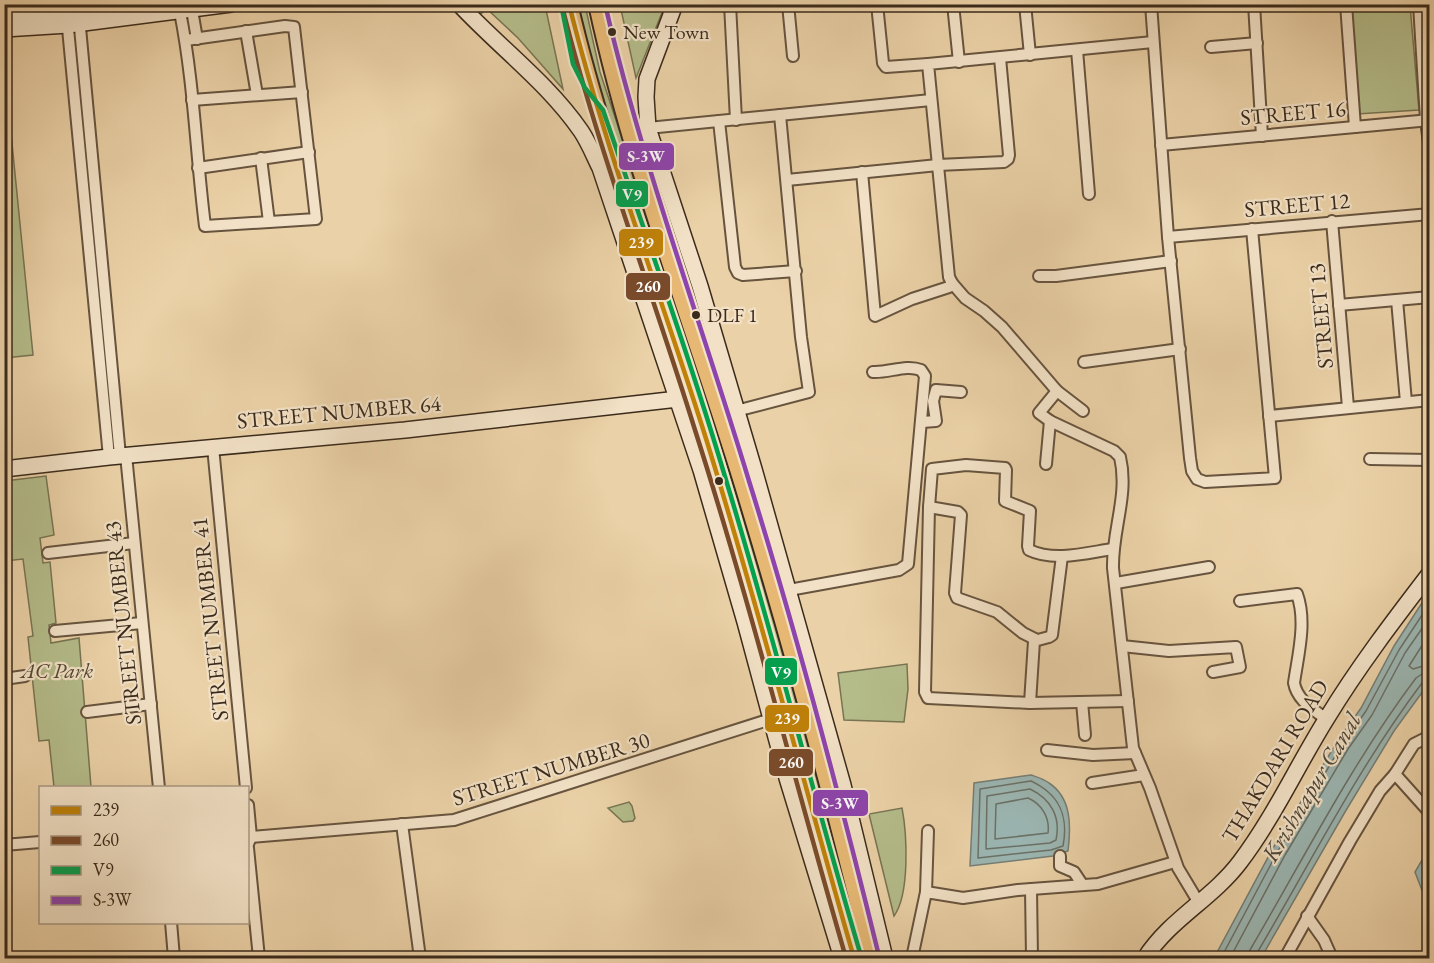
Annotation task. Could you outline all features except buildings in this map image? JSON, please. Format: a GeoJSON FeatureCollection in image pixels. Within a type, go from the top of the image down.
{"type":"FeatureCollection","features":[{"type":"Feature","properties":{"kind":"main road"},"geometry":{"type":"LineString","coordinates":[[568,4],[596,112],[719,481],[742,559],[777,717],[854,958]]}},
{"type":"Feature","properties":{"kind":"main road"},"geometry":{"type":"LineString","coordinates":[[597,4],[608,56],[634,146],[745,493],[833,801],[872,958]]}},
{"type":"Feature","properties":{"kind":"street"},"geometry":{"type":"LineString","coordinates":[[4,18],[73,18],[127,4]]}},
{"type":"Feature","properties":{"kind":"street"},"geometry":{"type":"LineString","coordinates":[[4,29],[73,18],[231,4]]}},
{"type":"Feature","properties":{"kind":"street"},"geometry":{"type":"LineString","coordinates":[[459,4],[528,71],[581,132],[608,187],[678,399],[777,717],[843,958]]}},
{"type":"Feature","properties":{"kind":"street"},"geometry":{"type":"LineString","coordinates":[[675,4],[647,79],[645,98],[648,128],[700,286],[789,590],[848,806],[885,958]]}},
{"type":"Feature","properties":{"kind":"street"},"geometry":{"type":"LineString","coordinates":[[730,4],[736,120]]}},
{"type":"Feature","properties":{"kind":"street"},"geometry":{"type":"LineString","coordinates":[[788,4],[793,56]]}},
{"type":"Feature","properties":{"kind":"street"},"geometry":{"type":"LineString","coordinates":[[877,4],[883,63],[886,67],[1153,42]]}},
{"type":"Feature","properties":{"kind":"street"},"geometry":{"type":"LineString","coordinates":[[953,4],[958,62]]}},
{"type":"Feature","properties":{"kind":"street"},"geometry":{"type":"LineString","coordinates":[[1025,4],[1030,55]]}},
{"type":"Feature","properties":{"kind":"street"},"geometry":{"type":"LineString","coordinates":[[1151,4],[1168,237],[1190,458],[1192,471],[1197,479],[1205,482],[1275,478],[1252,229]]}},
{"type":"Feature","properties":{"kind":"street"},"geometry":{"type":"LineString","coordinates":[[1254,4],[1262,136]]}},
{"type":"Feature","properties":{"kind":"street"},"geometry":{"type":"LineString","coordinates":[[1346,4],[1355,128]]}},
{"type":"Feature","properties":{"kind":"street"},"geometry":{"type":"LineString","coordinates":[[1419,4],[1430,151]]}},
{"type":"Feature","properties":{"kind":"street"},"geometry":{"type":"LineString","coordinates":[[186,8],[191,40],[192,100],[198,168],[206,227],[316,219],[294,27],[285,26],[191,40]]}},
{"type":"Feature","properties":{"kind":"street","name":"STREET NUMBER 43"},"geometry":{"type":"LineString","coordinates":[[73,18],[118,456],[135,543],[159,786]]}},
{"type":"Feature","properties":{"kind":"street"},"geometry":{"type":"LineString","coordinates":[[246,31],[257,95]]}},
{"type":"Feature","properties":{"kind":"street"},"geometry":{"type":"LineString","coordinates":[[1211,47],[1257,43]]}},
{"type":"Feature","properties":{"kind":"street"},"geometry":{"type":"LineString","coordinates":[[1077,50],[1089,194]]}},
{"type":"Feature","properties":{"kind":"street"},"geometry":{"type":"LineString","coordinates":[[787,180],[938,165],[1004,162],[1010,155],[1000,58]]}},
{"type":"Feature","properties":{"kind":"street"},"geometry":{"type":"LineString","coordinates":[[928,64],[949,277],[965,298],[1002,327],[1057,391],[1083,411]]}},
{"type":"Feature","properties":{"kind":"street"},"geometry":{"type":"LineString","coordinates":[[192,100],[302,92]]}},
{"type":"Feature","properties":{"kind":"street"},"geometry":{"type":"LineString","coordinates":[[634,146],[648,128],[932,100]]}},
{"type":"Feature","properties":{"kind":"street"},"geometry":{"type":"LineString","coordinates":[[736,411],[809,392],[801,337],[780,115]]}},
{"type":"Feature","properties":{"kind":"street","name":"STREET 16"},"geometry":{"type":"LineString","coordinates":[[1161,145],[1428,120]]}},
{"type":"Feature","properties":{"kind":"street"},"geometry":{"type":"LineString","coordinates":[[719,121],[735,267],[738,273],[796,271]]}},
{"type":"Feature","properties":{"kind":"street"},"geometry":{"type":"LineString","coordinates":[[198,168],[309,153]]}},
{"type":"Feature","properties":{"kind":"street"},"geometry":{"type":"LineString","coordinates":[[261,158],[269,222]]}},
{"type":"Feature","properties":{"kind":"street"},"geometry":{"type":"LineString","coordinates":[[862,172],[875,316],[912,299],[949,287],[952,283]]}},
{"type":"Feature","properties":{"kind":"street","name":"STREET 12"},"geometry":{"type":"LineString","coordinates":[[1168,237],[1430,214]]}},
{"type":"Feature","properties":{"kind":"street","name":"STREET 13"},"geometry":{"type":"LineString","coordinates":[[1332,221],[1348,408]]}},
{"type":"Feature","properties":{"kind":"street"},"geometry":{"type":"LineString","coordinates":[[1039,276],[1056,276],[1171,261]]}},
{"type":"Feature","properties":{"kind":"street"},"geometry":{"type":"LineString","coordinates":[[1339,305],[1430,297]]}},
{"type":"Feature","properties":{"kind":"street"},"geometry":{"type":"LineString","coordinates":[[1397,300],[1406,402]]}},
{"type":"Feature","properties":{"kind":"street"},"geometry":{"type":"LineString","coordinates":[[1084,362],[1179,349]]}},
{"type":"Feature","properties":{"kind":"street"},"geometry":{"type":"LineString","coordinates":[[789,590],[899,570],[908,564],[927,422],[925,376],[921,370],[913,367],[882,373],[873,372]]}},
{"type":"Feature","properties":{"kind":"street"},"geometry":{"type":"LineString","coordinates":[[927,422],[936,420],[933,401],[936,390],[961,392]]}},
{"type":"Feature","properties":{"kind":"street"},"geometry":{"type":"LineString","coordinates":[[1057,391],[1039,413],[1050,421],[1114,451],[1120,457],[1123,489],[1112,549],[1135,753],[1175,862],[1199,903]]}},
{"type":"Feature","properties":{"kind":"street","name":"STREET NUMBER 64"},"geometry":{"type":"LineString","coordinates":[[4,469],[118,456],[383,432],[678,399]]}},
{"type":"Feature","properties":{"kind":"street"},"geometry":{"type":"LineString","coordinates":[[1269,416],[1430,400]]}},
{"type":"Feature","properties":{"kind":"street"},"geometry":{"type":"LineString","coordinates":[[1046,464],[1050,421]]}},
{"type":"Feature","properties":{"kind":"street","name":"STREET NUMBER 41"},"geometry":{"type":"LineString","coordinates":[[213,447],[246,786]]}},
{"type":"Feature","properties":{"kind":"street"},"geometry":{"type":"LineString","coordinates":[[1370,459],[1430,460]]}},
{"type":"Feature","properties":{"kind":"street"},"geometry":{"type":"LineString","coordinates":[[1112,549],[1062,556],[1029,550],[1030,511],[1005,501],[1006,470],[1002,467],[966,465],[932,469],[929,507],[926,696],[928,698],[1030,703],[1128,701]]}},
{"type":"Feature","properties":{"kind":"street"},"geometry":{"type":"LineString","coordinates":[[929,507],[961,514],[955,593],[957,598],[997,612],[1022,632],[1035,639],[1049,637],[1052,634],[1062,556]]}},
{"type":"Feature","properties":{"kind":"street"},"geometry":{"type":"LineString","coordinates":[[48,553],[135,543]]}},
{"type":"Feature","properties":{"kind":"street"},"geometry":{"type":"LineString","coordinates":[[1116,583],[1209,567]]}},
{"type":"Feature","properties":{"kind":"street","name":"THAKDARI ROAD"},"geometry":{"type":"LineString","coordinates":[[1145,958],[1156,940],[1222,884],[1267,824],[1346,687],[1430,573]]}},
{"type":"Feature","properties":{"kind":"street"},"geometry":{"type":"LineString","coordinates":[[1240,601],[1297,594],[1302,627],[1294,683],[1295,691],[1300,698],[1326,719]]}},
{"type":"Feature","properties":{"kind":"street"},"geometry":{"type":"LineString","coordinates":[[55,631],[142,623]]}},
{"type":"Feature","properties":{"kind":"street"},"geometry":{"type":"LineString","coordinates":[[1030,703],[1035,639]]}},
{"type":"Feature","properties":{"kind":"street"},"geometry":{"type":"LineString","coordinates":[[1122,646],[1169,651],[1236,647],[1240,667],[1213,672]]}},
{"type":"Feature","properties":{"kind":"street"},"geometry":{"type":"LineString","coordinates":[[4,679],[25,675]]}},
{"type":"Feature","properties":{"kind":"street"},"geometry":{"type":"LineString","coordinates":[[1082,702],[1085,735]]}},
{"type":"Feature","properties":{"kind":"street"},"geometry":{"type":"LineString","coordinates":[[87,712],[151,704]]}},
{"type":"Feature","properties":{"kind":"street","name":"STREET NUMBER 30"},"geometry":{"type":"LineString","coordinates":[[249,844],[402,824],[454,820],[777,717]]}},
{"type":"Feature","properties":{"kind":"street"},"geometry":{"type":"LineString","coordinates":[[1285,958],[1374,801],[1414,744],[1430,736]]}},
{"type":"Feature","properties":{"kind":"street"},"geometry":{"type":"LineString","coordinates":[[1047,750],[1093,755],[1135,753]]}},
{"type":"Feature","properties":{"kind":"street"},"geometry":{"type":"LineString","coordinates":[[1395,774],[1430,813]]}},
{"type":"Feature","properties":{"kind":"street"},"geometry":{"type":"LineString","coordinates":[[1092,783],[1144,775]]}},
{"type":"Feature","properties":{"kind":"street"},"geometry":{"type":"LineString","coordinates":[[402,824],[420,958]]}},
{"type":"Feature","properties":{"kind":"street"},"geometry":{"type":"LineString","coordinates":[[912,958],[926,892],[928,831]]}},
{"type":"Feature","properties":{"kind":"street"},"geometry":{"type":"LineString","coordinates":[[4,845],[39,842]]}},
{"type":"Feature","properties":{"kind":"street"},"geometry":{"type":"LineString","coordinates":[[1060,856],[1060,866],[1074,872],[1082,884]]}},
{"type":"Feature","properties":{"kind":"street"},"geometry":{"type":"LineString","coordinates":[[926,892],[963,898],[1031,889],[1098,884],[1175,862]]}},
{"type":"Feature","properties":{"kind":"street"},"geometry":{"type":"LineString","coordinates":[[249,863],[259,958]]}},
{"type":"Feature","properties":{"kind":"street"},"geometry":{"type":"LineString","coordinates":[[1031,889],[1032,958]]}},
{"type":"Feature","properties":{"kind":"street"},"geometry":{"type":"LineString","coordinates":[[1307,916],[1324,939],[1332,958]]}},
{"type":"Feature","properties":{"kind":"street"},"geometry":{"type":"LineString","coordinates":[[171,924],[174,958]]}},
{"type":"Feature","properties":{"kind":"green space"},"geometry":{"type":"Polygon","coordinates":[[[468,5],[545,5],[563,89],[518,38],[487,9],[478,16],[468,5]]]}},
{"type":"Feature","properties":{"kind":"green space"},"geometry":{"type":"Polygon","coordinates":[[[575,5],[585,5],[600,72],[701,376],[786,657],[867,958],[860,958],[621,172],[575,5]]]}},
{"type":"Feature","properties":{"kind":"green space"},"geometry":{"type":"Polygon","coordinates":[[[620,5],[665,5],[636,78],[620,5]]]}},
{"type":"Feature","properties":{"kind":"green space"},"geometry":{"type":"Polygon","coordinates":[[[1349,5],[1410,5],[1419,110],[1357,114],[1349,5]]]}},
{"type":"Feature","properties":{"kind":"green space"},"geometry":{"type":"Polygon","coordinates":[[[4,103],[8,103],[33,355],[5,358],[4,103]]]}},
{"type":"Feature","properties":{"kind":"green space","name":"AC Park"},"geometry":{"type":"Polygon","coordinates":[[[46,476],[54,535],[40,538],[43,563],[50,562],[56,623],[49,625],[51,643],[79,638],[91,786],[54,786],[49,740],[39,741],[28,637],[33,636],[23,559],[5,561],[4,512],[7,512],[5,481],[46,476]]]}},
{"type":"Feature","properties":{"kind":"green space"},"geometry":{"type":"Polygon","coordinates":[[[907,664],[908,689],[904,722],[844,720],[838,673],[907,664]]]}},
{"type":"Feature","properties":{"kind":"green space"},"geometry":{"type":"Polygon","coordinates":[[[629,802],[635,818],[633,821],[623,822],[608,808],[629,802]]]}},
{"type":"Feature","properties":{"kind":"green space"},"geometry":{"type":"Polygon","coordinates":[[[902,808],[906,848],[905,879],[903,894],[894,916],[869,814],[902,808]]]}},
{"type":"Feature","properties":{"kind":"water","name":"Krishnapur Canal"},"geometry":{"type":"Polygon","coordinates":[[[1429,592],[1429,683],[1394,731],[1261,958],[1214,958],[1273,848],[1337,742],[1361,708],[1394,646],[1429,592]]]}},
{"type":"Feature","properties":{"kind":"water"},"geometry":{"type":"Polygon","coordinates":[[[1031,775],[1057,789],[1066,805],[1070,832],[1068,851],[1053,856],[970,866],[974,783],[1031,775]]]}},
{"type":"Feature","properties":{"kind":"water"},"geometry":{"type":"Polygon","coordinates":[[[1429,848],[1429,892],[1423,893],[1415,872],[1429,848]]]}},
{"type":"Feature","properties":{"kind":"transit line","name":"V9"},"geometry":{"type":"LineString","coordinates":[[561,4],[573,64],[585,88],[603,110],[712,433],[861,956]]}},
{"type":"Feature","properties":{"kind":"transit line","name":"239"},"geometry":{"type":"LineString","coordinates":[[569,4],[615,165],[686,376],[723,495],[854,958]]}},
{"type":"Feature","properties":{"kind":"transit line","name":"S-3W"},"geometry":{"type":"LineString","coordinates":[[605,4],[637,125],[731,422],[801,658],[879,956]]}},
{"type":"Feature","properties":{"kind":"transit line","name":"260"},"geometry":{"type":"LineString","coordinates":[[562,6],[608,166],[715,496],[846,958]]}},
{"type":"Feature","properties":{"kind":"place","name":"New Town"},"geometry":{"type":"Point","coordinates":[612,32]}},
{"type":"Feature","properties":{"kind":"place","name":"DLF 1"},"geometry":{"type":"Point","coordinates":[696,315]}}]}
